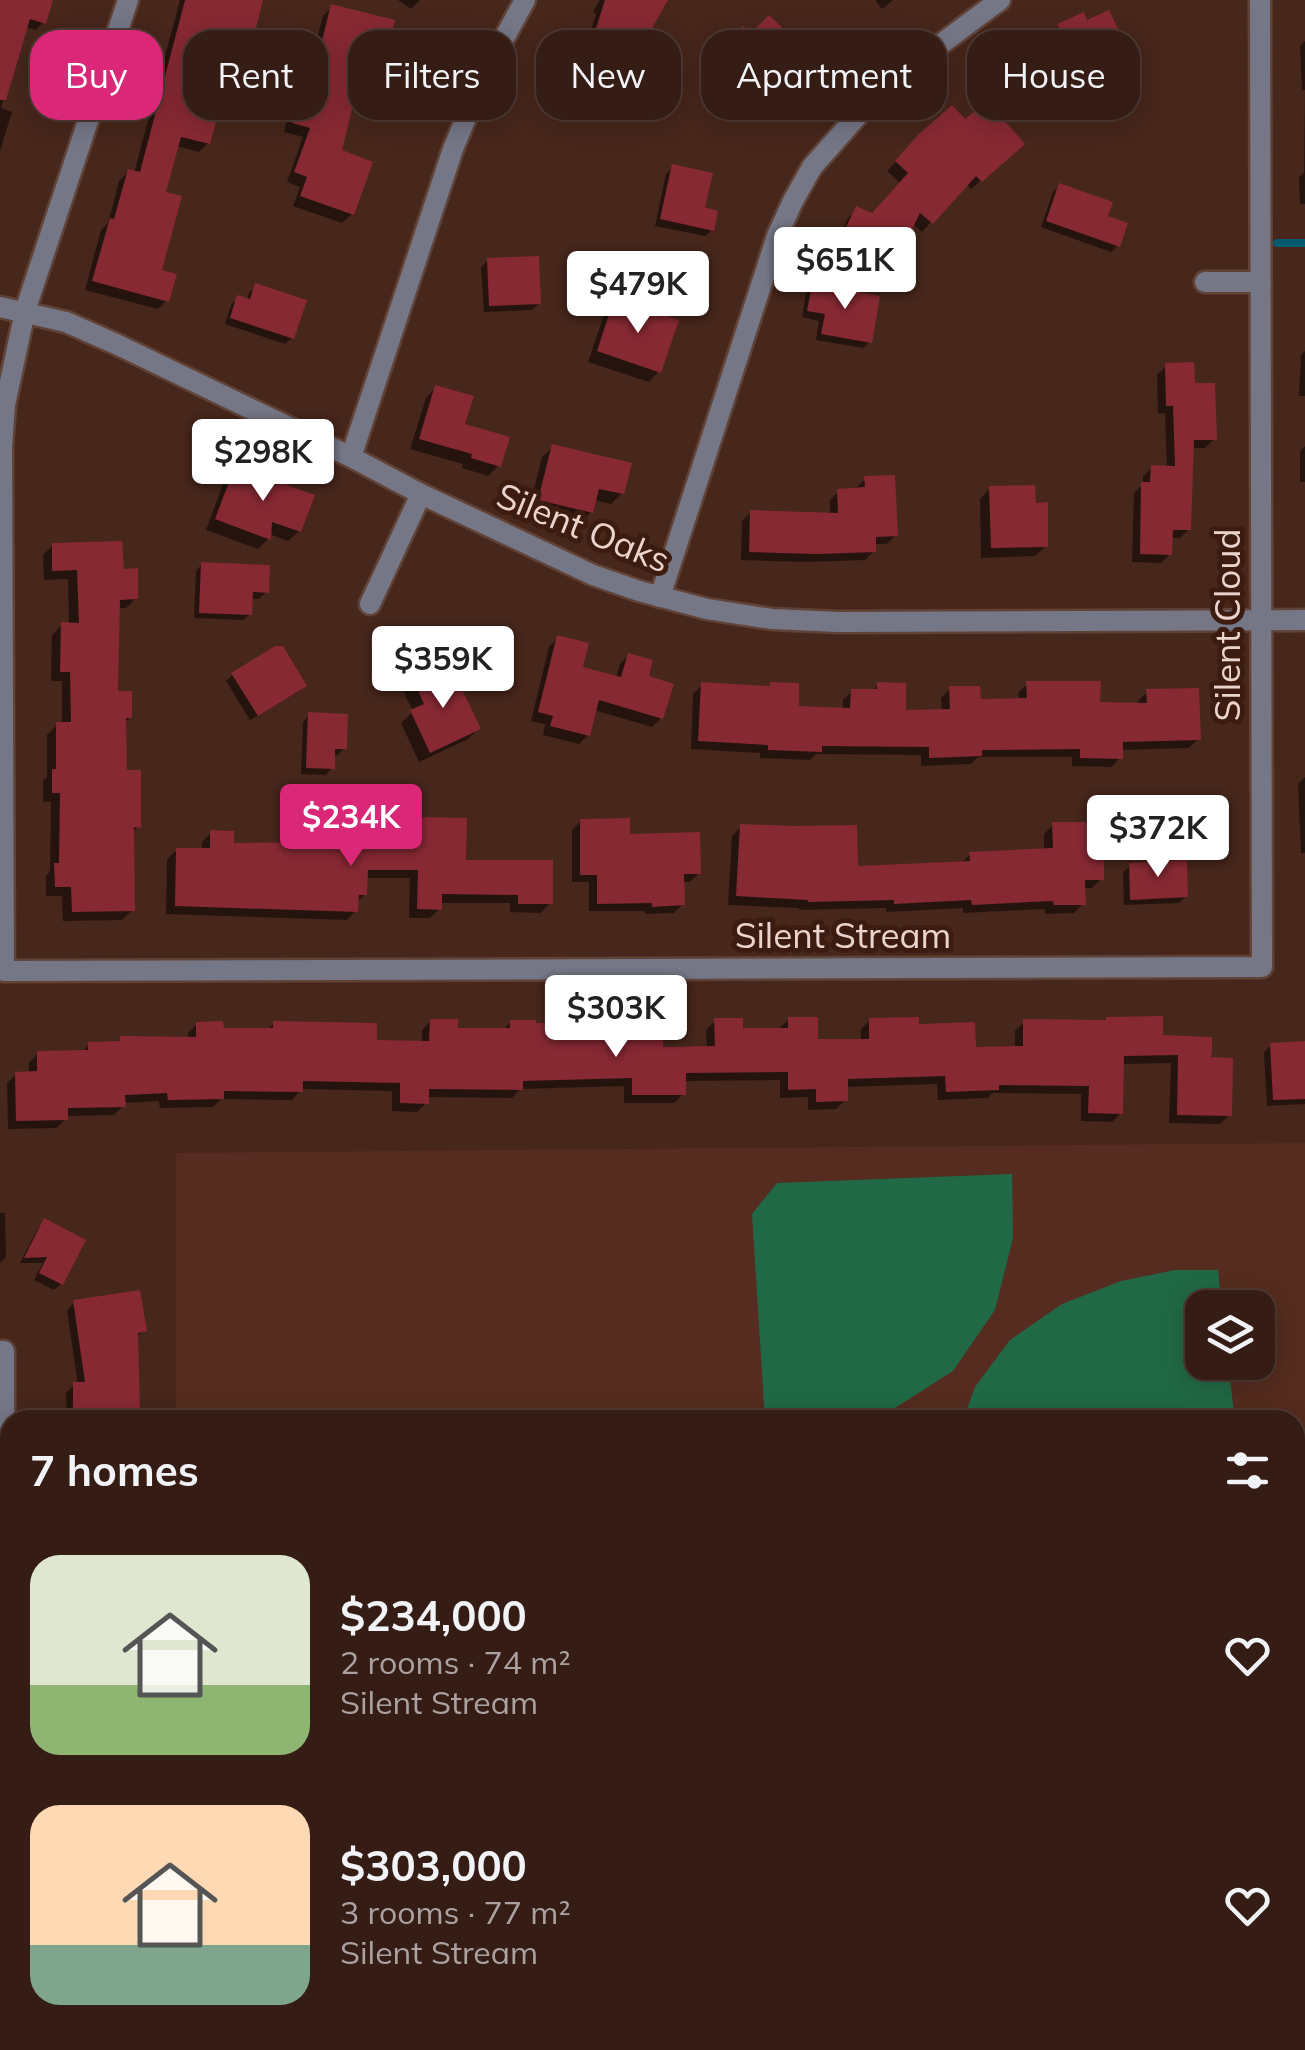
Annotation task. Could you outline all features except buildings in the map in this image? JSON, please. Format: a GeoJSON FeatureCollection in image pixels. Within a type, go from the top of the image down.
{"type":"FeatureCollection","features":[{"type":"Feature","properties":{"kind":"street"},"geometry":{"type":"LineString","coordinates":[[24,311],[128,0]]}},
{"type":"Feature","properties":{"kind":"street"},"geometry":{"type":"LineString","coordinates":[[350,457],[453,149],[484,74],[525,0]]}},
{"type":"Feature","properties":{"kind":"street"},"geometry":{"type":"LineString","coordinates":[[660,596],[777,236],[793,201],[812,168],[882,88],[1000,0]]}},
{"type":"Feature","properties":{"kind":"street","name":"Silent Cloud"},"geometry":{"type":"LineString","coordinates":[[1260,0],[1262,968]]}},
{"type":"Feature","properties":{"kind":"street"},"geometry":{"type":"LineString","coordinates":[[1206,282],[1261,282]]}},
{"type":"Feature","properties":{"kind":"street","name":"Silent Oaks"},"geometry":{"type":"LineString","coordinates":[[0,307],[66,322],[116,344],[594,575],[707,609],[772,619],[838,622],[1305,620]]}},
{"type":"Feature","properties":{"kind":"street","name":"Silent Stream"},"geometry":{"type":"LineString","coordinates":[[24,311],[2,446],[4,972],[1262,968]]}},
{"type":"Feature","properties":{"kind":"street"},"geometry":{"type":"LineString","coordinates":[[370,604],[421,494]]}},
{"type":"Feature","properties":{"kind":"street"},"geometry":{"type":"LineString","coordinates":[[2,1351],[2,1410]]}},
{"type":"Feature","properties":{"kind":"shaded area"},"geometry":{"type":"Polygon","coordinates":[[[1305,1143],[1305,1410],[176,1410],[176,1153],[1305,1143]]]}},
{"type":"Feature","properties":{"kind":"green space"},"geometry":{"type":"Polygon","coordinates":[[[1012,1174],[1013,1238],[995,1310],[953,1371],[892,1410],[764,1410],[752,1214],[777,1183],[1012,1174]]]}},
{"type":"Feature","properties":{"kind":"green space"},"geometry":{"type":"Polygon","coordinates":[[[1175,1270],[1218,1270],[1220,1290],[1185,1290],[1185,1380],[1230,1380],[1234,1410],[967,1410],[975,1387],[1010,1340],[1062,1304],[1121,1281],[1175,1270]]]}},
{"type":"Feature","properties":{"kind":"waterway"},"geometry":{"type":"LineString","coordinates":[[1277,243],[1305,243]]}}]}
